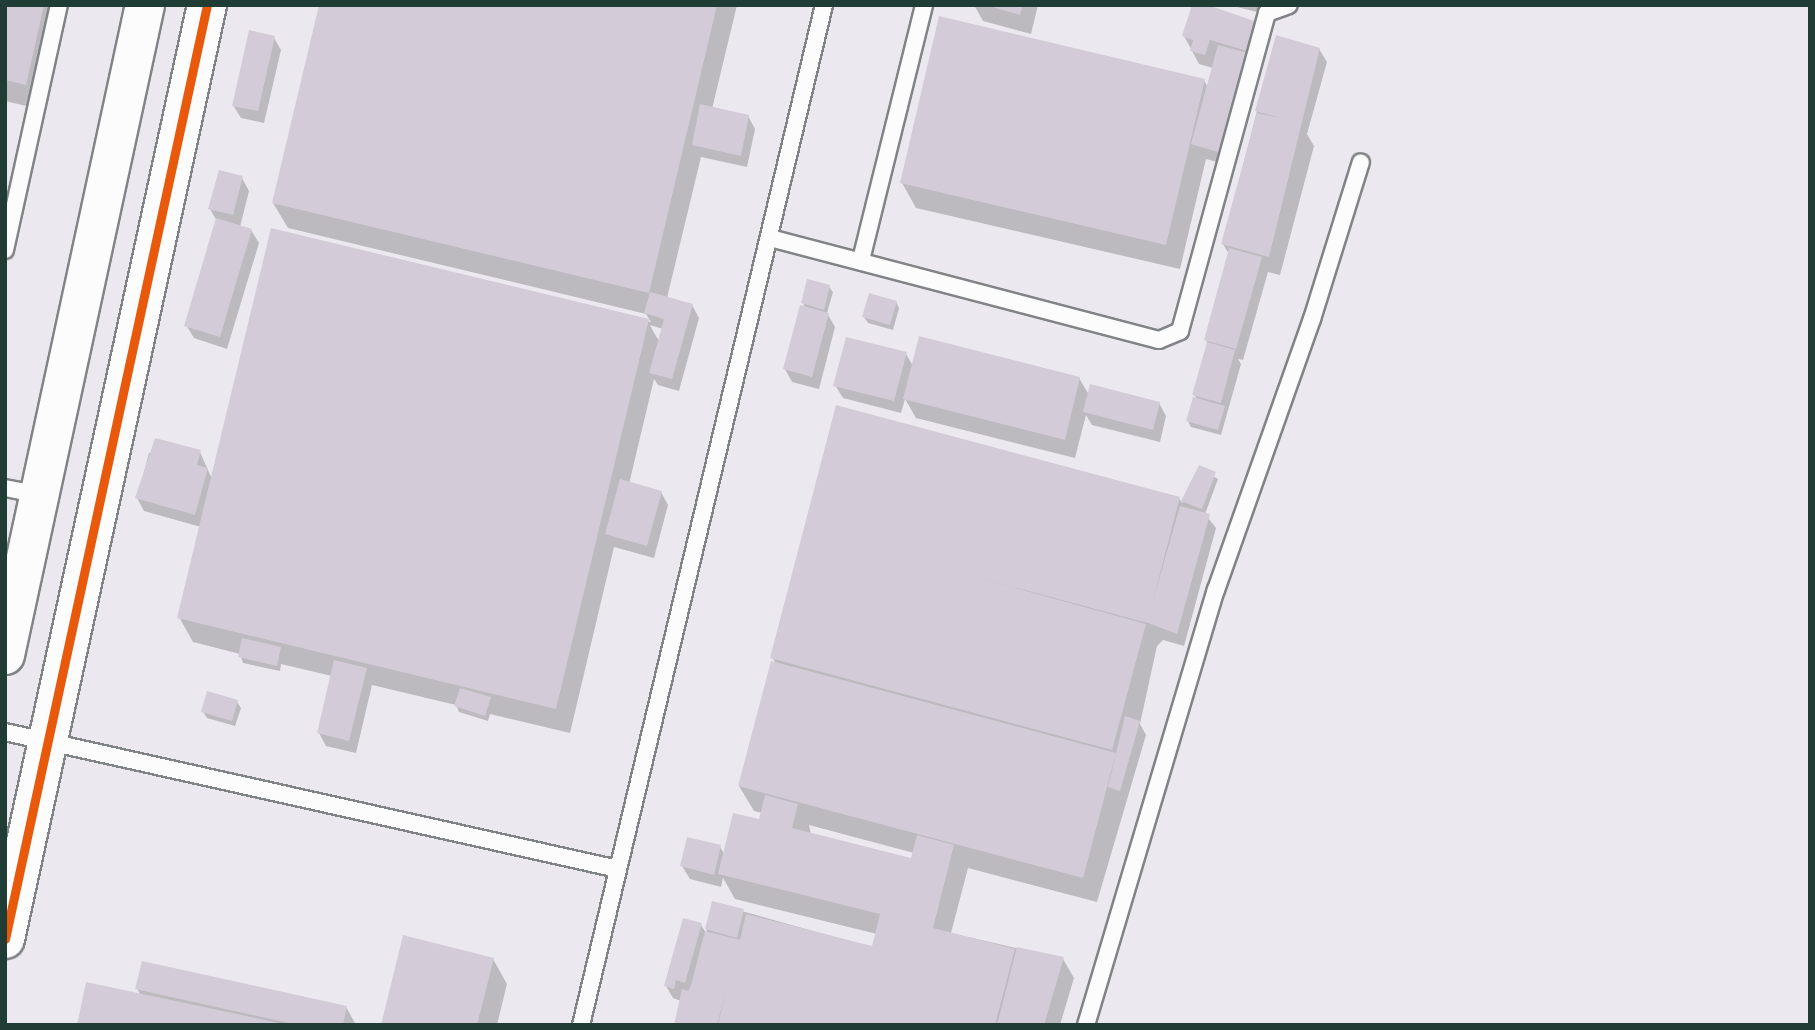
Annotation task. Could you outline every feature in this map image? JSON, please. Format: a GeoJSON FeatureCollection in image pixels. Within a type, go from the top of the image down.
{"type":"FeatureCollection","features":[{"type":"Feature","properties":{"kind":"street"},"geometry":{"type":"LineString","coordinates":[[5,655],[22,491],[145,5]]}},
{"type":"Feature","properties":{"kind":"street"},"geometry":{"type":"LineString","coordinates":[[5,939],[207,5]]}},
{"type":"Feature","properties":{"kind":"lane"},"geometry":{"type":"LineString","coordinates":[[5,250],[59,5]]}},
{"type":"Feature","properties":{"kind":"lane"},"geometry":{"type":"LineString","coordinates":[[581,1025],[824,5]]}},
{"type":"Feature","properties":{"kind":"lane"},"geometry":{"type":"LineString","coordinates":[[862,260],[924,5]]}},
{"type":"Feature","properties":{"kind":"lane"},"geometry":{"type":"LineString","coordinates":[[770,238],[862,260],[1158,340],[1180,331],[1267,13],[1289,5]]}},
{"type":"Feature","properties":{"kind":"lane"},"geometry":{"type":"LineString","coordinates":[[1086,1025],[1216,590],[1362,162]]}},
{"type":"Feature","properties":{"kind":"lane"},"geometry":{"type":"LineString","coordinates":[[5,732],[618,869]]}},
{"type":"Feature","properties":{"kind":"building"},"geometry":{"type":"Polygon","coordinates":[[[5,5],[44,5],[26,85],[5,80],[5,5]]]}},
{"type":"Feature","properties":{"kind":"building"},"geometry":{"type":"Polygon","coordinates":[[[319,5],[717,5],[649,293],[272,203],[319,5]]]}},
{"type":"Feature","properties":{"kind":"building"},"geometry":{"type":"Polygon","coordinates":[[[986,5],[1023,5],[1020,15],[986,5]]]}},
{"type":"Feature","properties":{"kind":"building"},"geometry":{"type":"Polygon","coordinates":[[[1192,5],[1208,5],[1260,23],[1251,52],[1210,40],[1205,55],[1190,51],[1193,40],[1182,36],[1192,5]]]}},
{"type":"Feature","properties":{"kind":"building"},"geometry":{"type":"Polygon","coordinates":[[[939,16],[1205,79],[1166,245],[900,183],[939,16]]]}},
{"type":"Feature","properties":{"kind":"building"},"geometry":{"type":"Polygon","coordinates":[[[249,30],[275,36],[258,111],[232,106],[249,30]]]}},
{"type":"Feature","properties":{"kind":"building"},"geometry":{"type":"Polygon","coordinates":[[[1276,35],[1320,48],[1269,257],[1221,244],[1257,113],[1281,118],[1255,111],[1276,35]]]}},
{"type":"Feature","properties":{"kind":"building"},"geometry":{"type":"Polygon","coordinates":[[[1218,45],[1252,54],[1225,154],[1191,144],[1218,45]]]}},
{"type":"Feature","properties":{"kind":"building"},"geometry":{"type":"Polygon","coordinates":[[[700,104],[749,115],[741,156],[692,145],[700,104]]]}},
{"type":"Feature","properties":{"kind":"building"},"geometry":{"type":"Polygon","coordinates":[[[219,170],[243,176],[233,215],[208,209],[219,170]]]}},
{"type":"Feature","properties":{"kind":"building"},"geometry":{"type":"Polygon","coordinates":[[[216,218],[252,229],[220,337],[184,326],[216,218]]]}},
{"type":"Feature","properties":{"kind":"building"},"geometry":{"type":"Polygon","coordinates":[[[271,228],[649,319],[556,709],[177,618],[271,228]]]}},
{"type":"Feature","properties":{"kind":"building"},"geometry":{"type":"Polygon","coordinates":[[[1229,248],[1262,257],[1236,349],[1204,340],[1229,248]]]}},
{"type":"Feature","properties":{"kind":"building"},"geometry":{"type":"Polygon","coordinates":[[[807,279],[830,285],[824,310],[801,303],[807,279]]]}},
{"type":"Feature","properties":{"kind":"building"},"geometry":{"type":"Polygon","coordinates":[[[650,292],[693,304],[672,379],[649,373],[664,319],[644,313],[650,292]]]}},
{"type":"Feature","properties":{"kind":"building"},"geometry":{"type":"Polygon","coordinates":[[[869,293],[897,301],[890,325],[862,317],[869,293]]]}},
{"type":"Feature","properties":{"kind":"building"},"geometry":{"type":"Polygon","coordinates":[[[800,305],[829,313],[812,377],[783,369],[800,305]]]}},
{"type":"Feature","properties":{"kind":"building"},"geometry":{"type":"Polygon","coordinates":[[[919,336],[1080,377],[1065,440],[903,399],[919,336]]]}},
{"type":"Feature","properties":{"kind":"building"},"geometry":{"type":"Polygon","coordinates":[[[846,337],[907,352],[894,401],[833,386],[846,337]]]}},
{"type":"Feature","properties":{"kind":"building"},"geometry":{"type":"Polygon","coordinates":[[[1207,342],[1235,350],[1221,403],[1192,395],[1207,342]]]}},
{"type":"Feature","properties":{"kind":"building"},"geometry":{"type":"Polygon","coordinates":[[[1090,384],[1160,402],[1153,430],[1083,412],[1090,384]]]}},
{"type":"Feature","properties":{"kind":"building"},"geometry":{"type":"Polygon","coordinates":[[[1193,397],[1225,406],[1218,430],[1186,421],[1193,397]]]}},
{"type":"Feature","properties":{"kind":"building"},"geometry":{"type":"Polygon","coordinates":[[[836,405],[1180,497],[1152,604],[1180,506],[1210,514],[1177,634],[1148,623],[964,574],[1146,624],[1112,750],[770,658],[836,405]]]}},
{"type":"Feature","properties":{"kind":"building"},"geometry":{"type":"Polygon","coordinates":[[[155,438],[201,450],[197,465],[208,468],[195,515],[135,498],[155,438]]]}},
{"type":"Feature","properties":{"kind":"building"},"geometry":{"type":"Polygon","coordinates":[[[1199,465],[1216,472],[1202,509],[1181,501],[1199,465]]]}},
{"type":"Feature","properties":{"kind":"building"},"geometry":{"type":"Polygon","coordinates":[[[620,479],[662,491],[647,546],[605,534],[620,479]]]}},
{"type":"Feature","properties":{"kind":"building"},"geometry":{"type":"Polygon","coordinates":[[[242,638],[281,647],[277,666],[238,657],[242,638]]]}},
{"type":"Feature","properties":{"kind":"building"},"geometry":{"type":"Polygon","coordinates":[[[334,660],[367,668],[349,741],[317,733],[334,660]]]}},
{"type":"Feature","properties":{"kind":"building"},"geometry":{"type":"Polygon","coordinates":[[[771,661],[1116,753],[1083,878],[738,786],[771,661]]]}},
{"type":"Feature","properties":{"kind":"building"},"geometry":{"type":"Polygon","coordinates":[[[460,688],[491,697],[485,716],[454,706],[460,688]]]}},
{"type":"Feature","properties":{"kind":"building"},"geometry":{"type":"Polygon","coordinates":[[[207,691],[238,700],[232,721],[201,712],[207,691]]]}},
{"type":"Feature","properties":{"kind":"building"},"geometry":{"type":"Polygon","coordinates":[[[1125,716],[1140,721],[1120,791],[1108,787],[1125,716]]]}},
{"type":"Feature","properties":{"kind":"building"},"geometry":{"type":"Polygon","coordinates":[[[765,795],[798,804],[792,828],[911,858],[917,835],[954,845],[933,928],[1015,949],[995,1025],[718,1025],[725,994],[717,1025],[674,1025],[682,989],[688,991],[691,985],[705,931],[740,940],[746,914],[872,946],[880,914],[718,874],[733,813],[759,819],[765,795]]]}},
{"type":"Feature","properties":{"kind":"building"},"geometry":{"type":"Polygon","coordinates":[[[687,837],[721,845],[714,875],[680,866],[687,837]]]}},
{"type":"Feature","properties":{"kind":"building"},"geometry":{"type":"Polygon","coordinates":[[[712,901],[744,909],[737,938],[705,929],[712,901]]]}},
{"type":"Feature","properties":{"kind":"building"},"geometry":{"type":"Polygon","coordinates":[[[683,918],[702,923],[685,983],[676,980],[674,989],[664,986],[683,918]]]}},
{"type":"Feature","properties":{"kind":"building"},"geometry":{"type":"Polygon","coordinates":[[[403,935],[494,958],[477,1025],[381,1025],[403,935]]]}},
{"type":"Feature","properties":{"kind":"building"},"geometry":{"type":"Polygon","coordinates":[[[1017,947],[1064,957],[1044,1025],[997,1025],[1017,947]]]}},
{"type":"Feature","properties":{"kind":"building"},"geometry":{"type":"Polygon","coordinates":[[[142,961],[347,1006],[343,1025],[298,1025],[135,989],[142,961]]]}},
{"type":"Feature","properties":{"kind":"building"},"geometry":{"type":"Polygon","coordinates":[[[86,982],[284,1024],[77,1025],[86,982]]]}},
{"type":"Feature","properties":{"kind":"cycle path"},"geometry":{"type":"LineString","coordinates":[[5,939],[207,5]]}}]}
